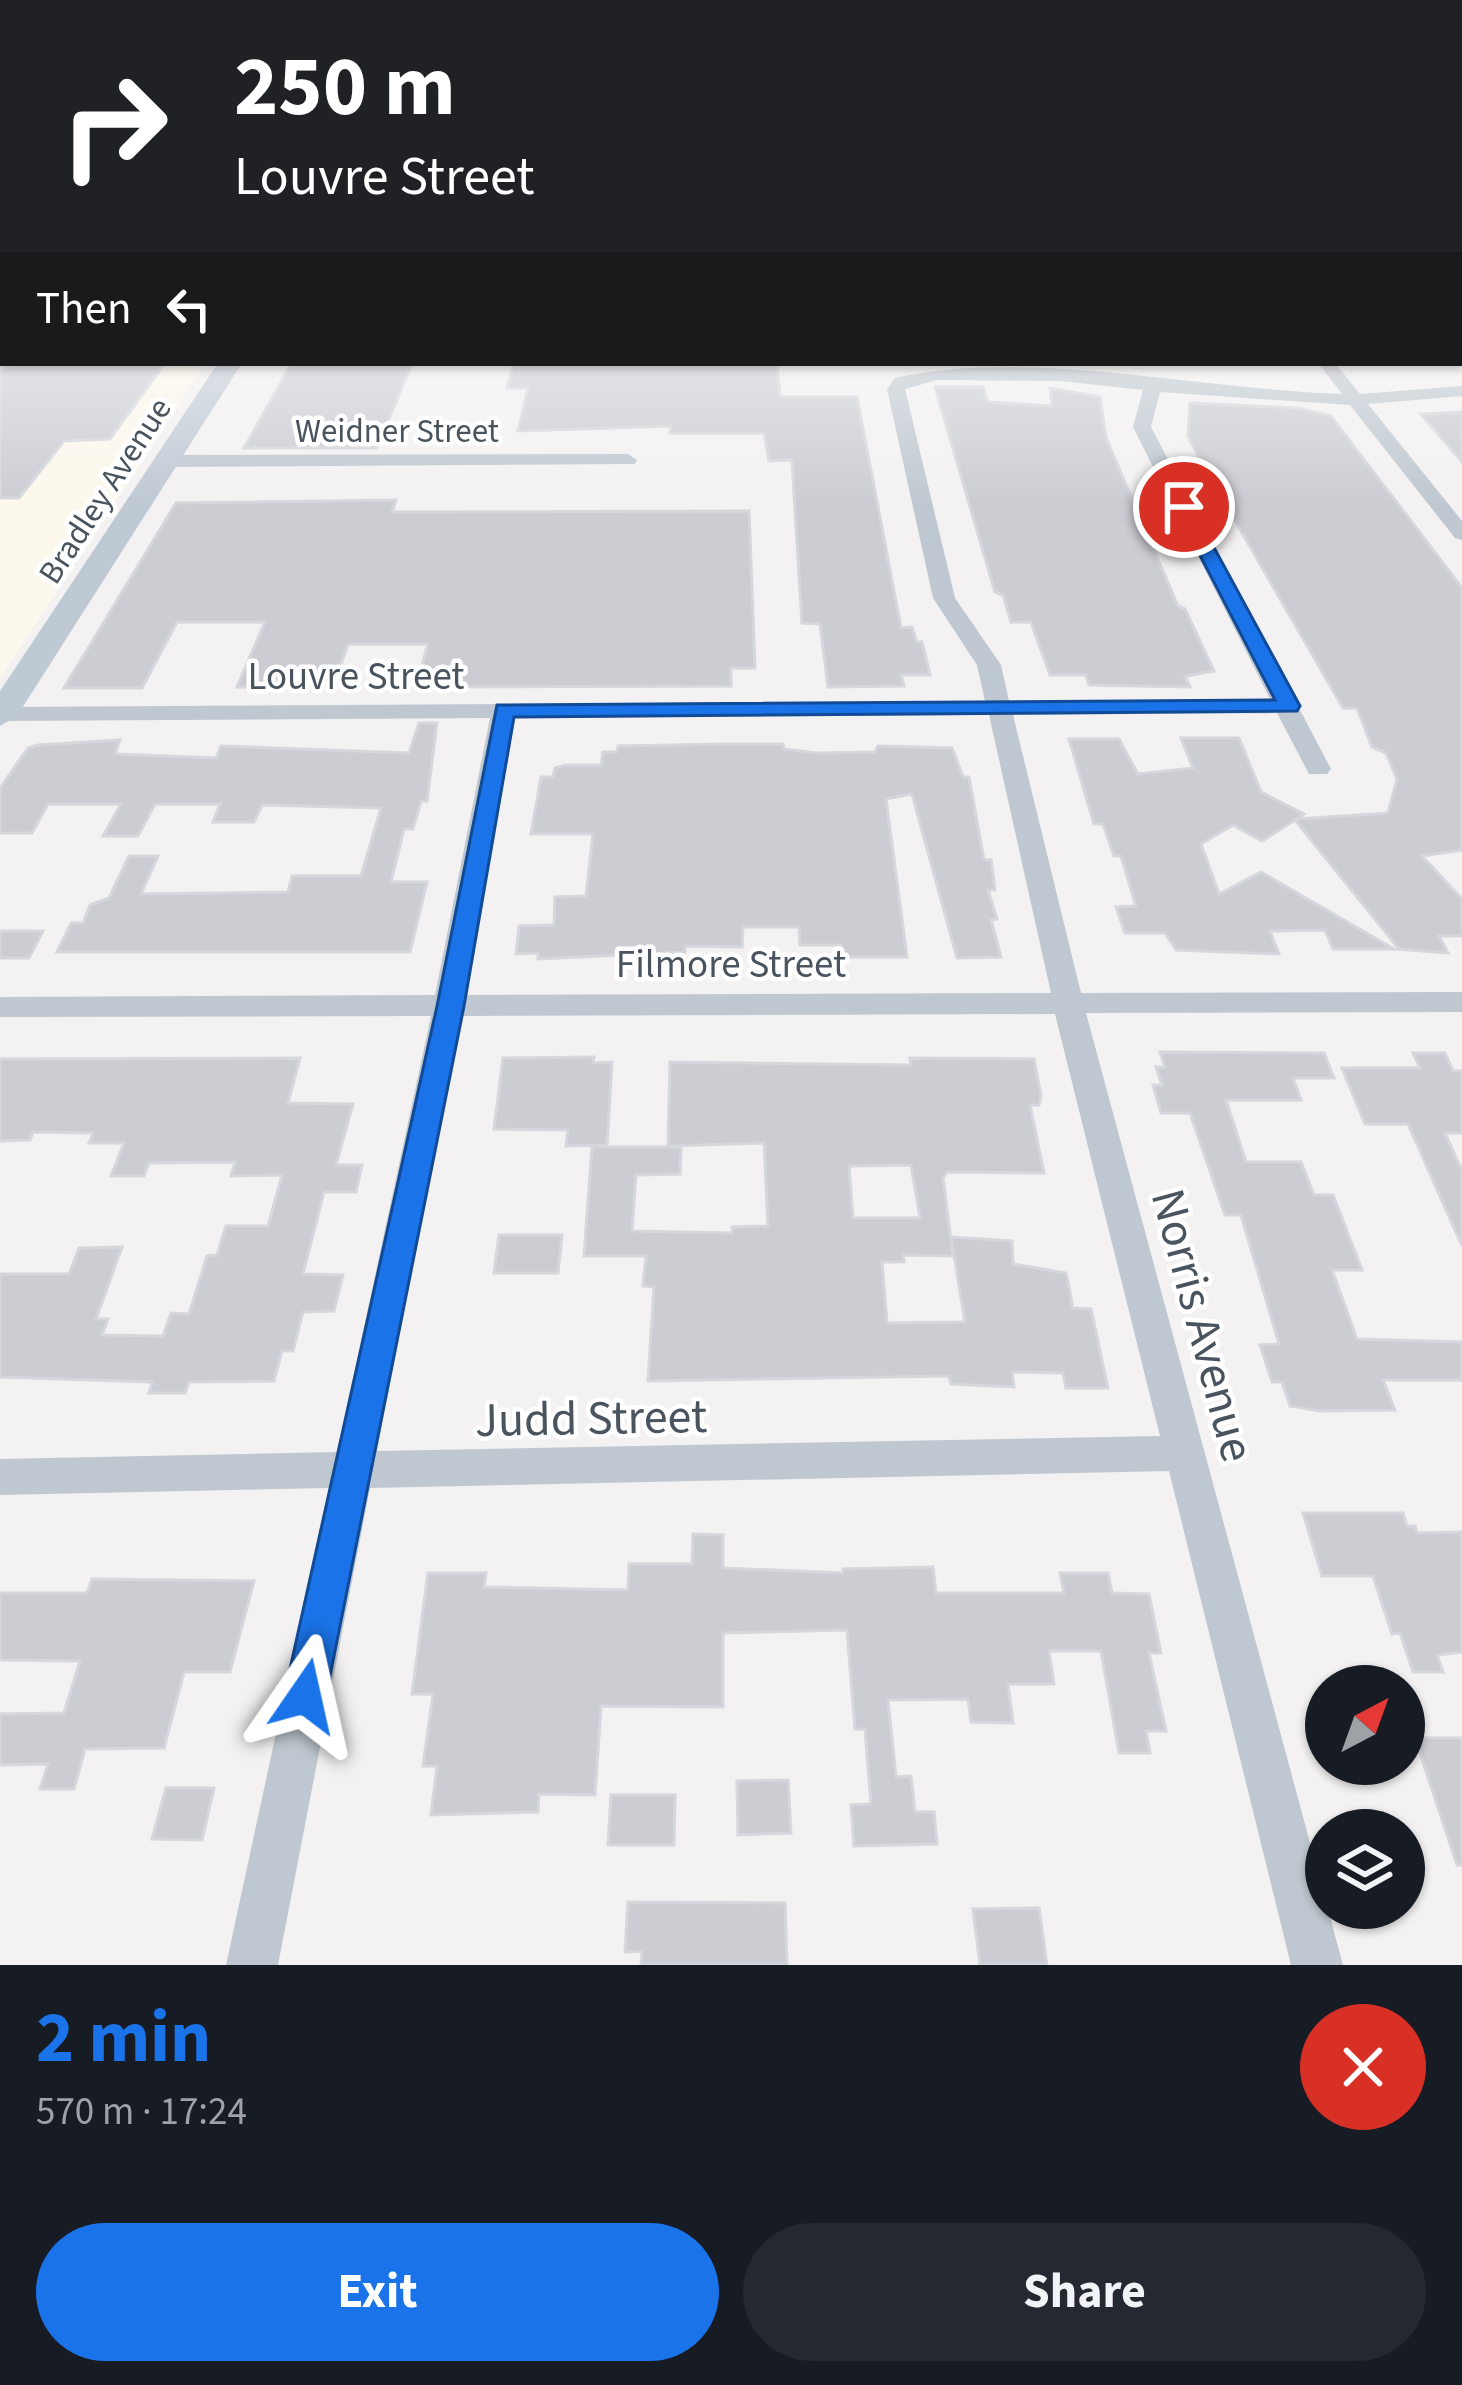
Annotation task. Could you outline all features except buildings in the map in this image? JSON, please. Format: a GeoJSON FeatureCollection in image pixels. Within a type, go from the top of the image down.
{"type":"FeatureCollection","features":[{"type":"Feature","properties":{"kind":"street","name":"Bradley Avenue"},"geometry":{"type":"LineString","coordinates":[[0,714],[228,366]]}},
{"type":"Feature","properties":{"kind":"street"},"geometry":{"type":"LineString","coordinates":[[1328,366],[1462,534]]}},
{"type":"Feature","properties":{"kind":"street","name":"Norris Avenue"},"geometry":{"type":"LineString","coordinates":[[1153,386],[1060,376],[937,375],[901,382],[896,389],[944,598],[988,665],[1068,1004],[1317,1965]]}},
{"type":"Feature","properties":{"kind":"street"},"geometry":{"type":"LineString","coordinates":[[1318,769],[1142,427],[1153,386],[1353,400],[1462,391]]}},
{"type":"Feature","properties":{"kind":"street","name":"Weidner Street"},"geometry":{"type":"LineString","coordinates":[[166,461],[628,460]]}},
{"type":"Feature","properties":{"kind":"street","name":"Louvre Street"},"geometry":{"type":"LineString","coordinates":[[0,714],[1289,706]]}},
{"type":"Feature","properties":{"kind":"street"},"geometry":{"type":"LineString","coordinates":[[251,1965],[349,1474],[451,1006],[504,710]]}},
{"type":"Feature","properties":{"kind":"street","name":"Filmore Street"},"geometry":{"type":"LineString","coordinates":[[0,1007],[1462,1002]]}},
{"type":"Feature","properties":{"kind":"street","name":"Judd Street"},"geometry":{"type":"LineString","coordinates":[[0,1477],[349,1474],[1185,1454]]}},
{"type":"Feature","properties":{"kind":"shaded area"},"geometry":{"type":"Polygon","coordinates":[[[0,366],[204,366],[0,678],[0,366]]]}},
{"type":"Feature","properties":{"kind":"route"},"geometry":{"type":"LineString","coordinates":[[305,1696],[451,1006],[504,710],[1289,706],[1184,507]]}}]}
